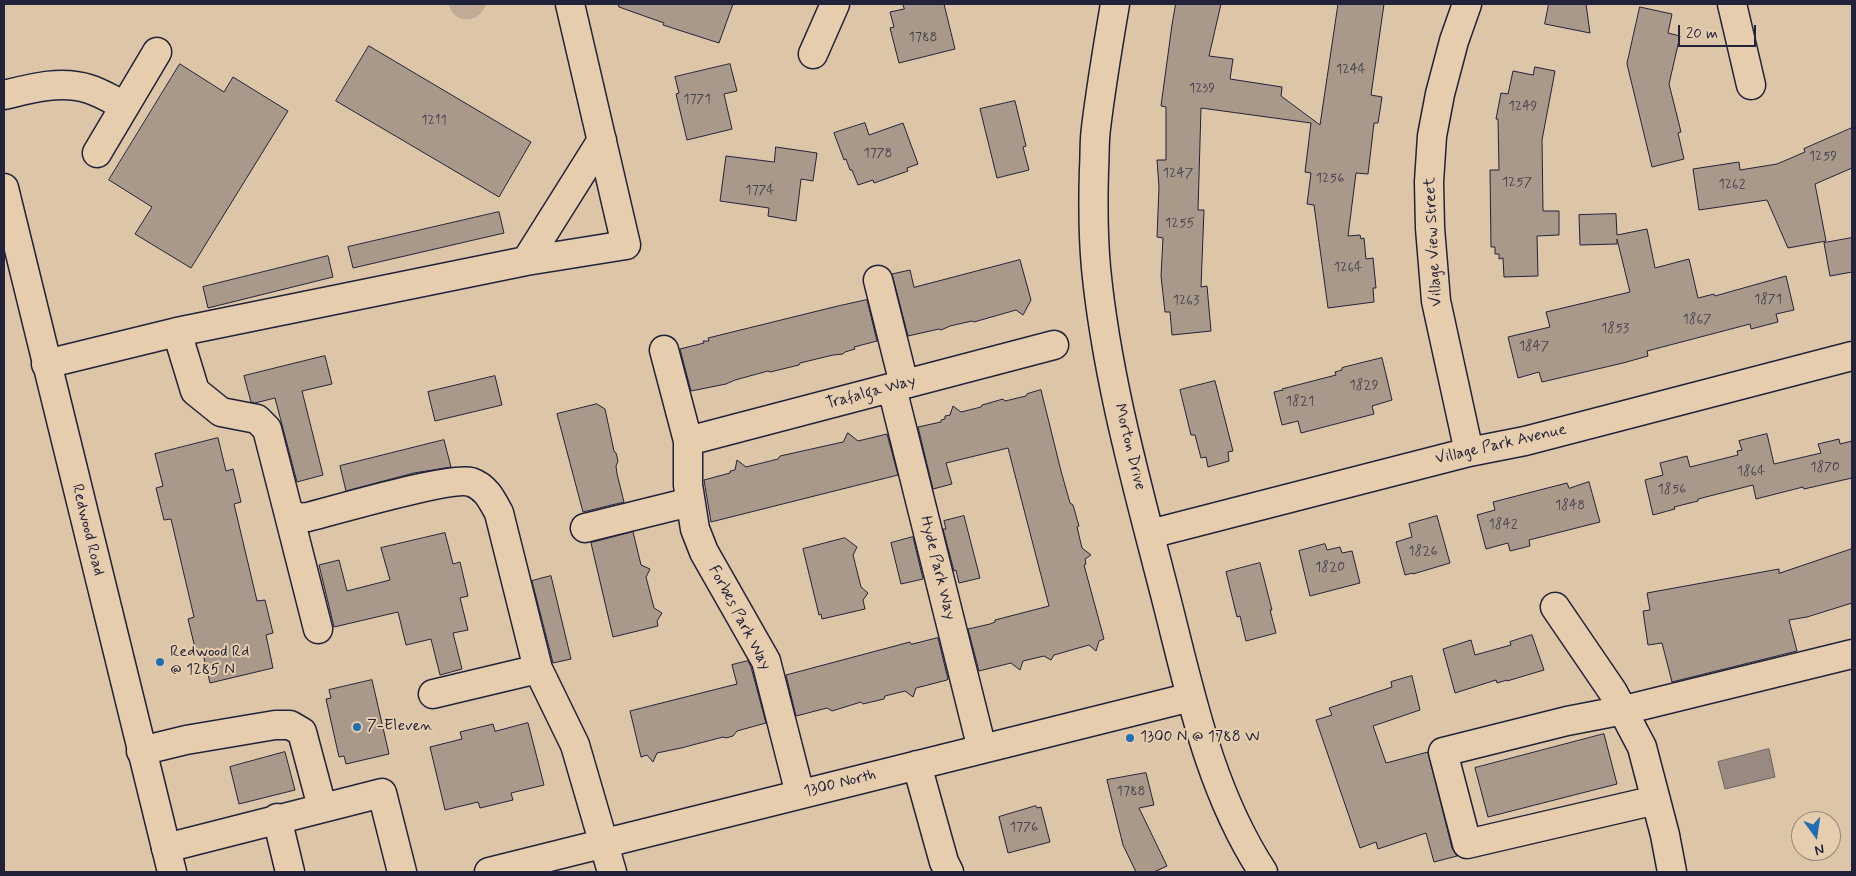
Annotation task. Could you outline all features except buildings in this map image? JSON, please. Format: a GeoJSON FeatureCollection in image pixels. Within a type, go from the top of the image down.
{"type":"FeatureCollection","features":[{"type":"Feature","properties":{"kind":"street"},"geometry":{"type":"LineString","coordinates":[[46,364],[177,332],[526,261],[626,245],[570,4]]}},
{"type":"Feature","properties":{"kind":"street"},"geometry":{"type":"LineString","coordinates":[[814,54],[835,4]]}},
{"type":"Feature","properties":{"kind":"street","name":"Morton Drive"},"geometry":{"type":"LineString","coordinates":[[1115,4],[1096,131],[1093,200],[1096,266],[1104,333],[1115,389],[1150,534],[1206,750],[1225,804],[1249,851],[1263,872]]}},
{"type":"Feature","properties":{"kind":"street","name":"Village View Street"},"geometry":{"type":"LineString","coordinates":[[1467,4],[1454,41],[1440,94],[1432,136],[1428,182],[1436,301],[1469,452]]}},
{"type":"Feature","properties":{"kind":"street"},"geometry":{"type":"LineString","coordinates":[[1732,4],[1751,85]]}},
{"type":"Feature","properties":{"kind":"street"},"geometry":{"type":"LineString","coordinates":[[97,153],[157,52]]}},
{"type":"Feature","properties":{"kind":"street"},"geometry":{"type":"LineString","coordinates":[[4,95],[27,89],[64,84],[90,89],[125,106]]}},
{"type":"Feature","properties":{"kind":"street"},"geometry":{"type":"LineString","coordinates":[[526,261],[602,140]]}},
{"type":"Feature","properties":{"kind":"street","name":"Redwood Road"},"geometry":{"type":"LineString","coordinates":[[4,188],[169,860]]}},
{"type":"Feature","properties":{"kind":"street","name":"Hyde Park Way"},"geometry":{"type":"LineString","coordinates":[[878,280],[898,386],[982,749]]}},
{"type":"Feature","properties":{"kind":"street"},"geometry":{"type":"LineString","coordinates":[[177,332],[196,391],[221,412],[257,419],[267,429],[318,629]]}},
{"type":"Feature","properties":{"kind":"street","name":"Trafalga Way"},"geometry":{"type":"LineString","coordinates":[[688,441],[1054,345]]}},
{"type":"Feature","properties":{"kind":"street","name":"Forbes Park Way"},"geometry":{"type":"LineString","coordinates":[[664,350],[688,441],[690,502],[695,529],[704,552],[766,661],[800,794]]}},
{"type":"Feature","properties":{"kind":"street","name":"Village Park Avenue"},"geometry":{"type":"LineString","coordinates":[[1150,534],[1469,452],[1535,439],[1852,356]]}},
{"type":"Feature","properties":{"kind":"street"},"geometry":{"type":"LineString","coordinates":[[288,510],[297,518],[308,517],[444,483],[469,482],[479,486],[488,493],[499,513],[538,669],[575,745],[612,872]]}},
{"type":"Feature","properties":{"kind":"street"},"geometry":{"type":"LineString","coordinates":[[585,528],[690,502]]}},
{"type":"Feature","properties":{"kind":"street"},"geometry":{"type":"LineString","coordinates":[[1555,607],[1614,692],[1642,747],[1665,835],[1672,872]]}},
{"type":"Feature","properties":{"kind":"street"},"geometry":{"type":"LineString","coordinates":[[1656,800],[1467,844],[1443,752],[1567,721],[1624,710],[1852,655]]}},
{"type":"Feature","properties":{"kind":"street"},"geometry":{"type":"LineString","coordinates":[[433,694],[538,669]]}},
{"type":"Feature","properties":{"kind":"street","name":"1300 North"},"geometry":{"type":"LineString","coordinates":[[489,872],[1191,697]]}},
{"type":"Feature","properties":{"kind":"street"},"geometry":{"type":"LineString","coordinates":[[142,751],[186,740],[275,724],[290,725],[302,732],[322,808]]}},
{"type":"Feature","properties":{"kind":"street"},"geometry":{"type":"LineString","coordinates":[[917,765],[944,862],[949,872]]}},
{"type":"Feature","properties":{"kind":"street"},"geometry":{"type":"LineString","coordinates":[[169,860],[277,818],[382,793],[402,872]]}},
{"type":"Feature","properties":{"kind":"street"},"geometry":{"type":"LineString","coordinates":[[277,818],[290,872]]}},
{"type":"Feature","properties":{"kind":"shaded area"},"geometry":{"type":"Polygon","coordinates":[[[449,4],[486,4],[483,11],[473,18],[461,19],[451,11],[449,4]]]}},
{"type":"Feature","properties":{"kind":"shaded area"},"geometry":{"type":"Polygon","coordinates":[[[1769,749],[1775,777],[1725,789],[1718,762],[1769,749]]]}},
{"type":"Feature","properties":{"kind":"place","name":"Redwood Rd @ 1285 N"},"geometry":{"type":"Point","coordinates":[160,662]}},
{"type":"Feature","properties":{"kind":"place","name":"7-Eleven"},"geometry":{"type":"Point","coordinates":[357,727]}},
{"type":"Feature","properties":{"kind":"place","name":"1300 N @ 1788 W"},"geometry":{"type":"Point","coordinates":[1130,738]}}]}
